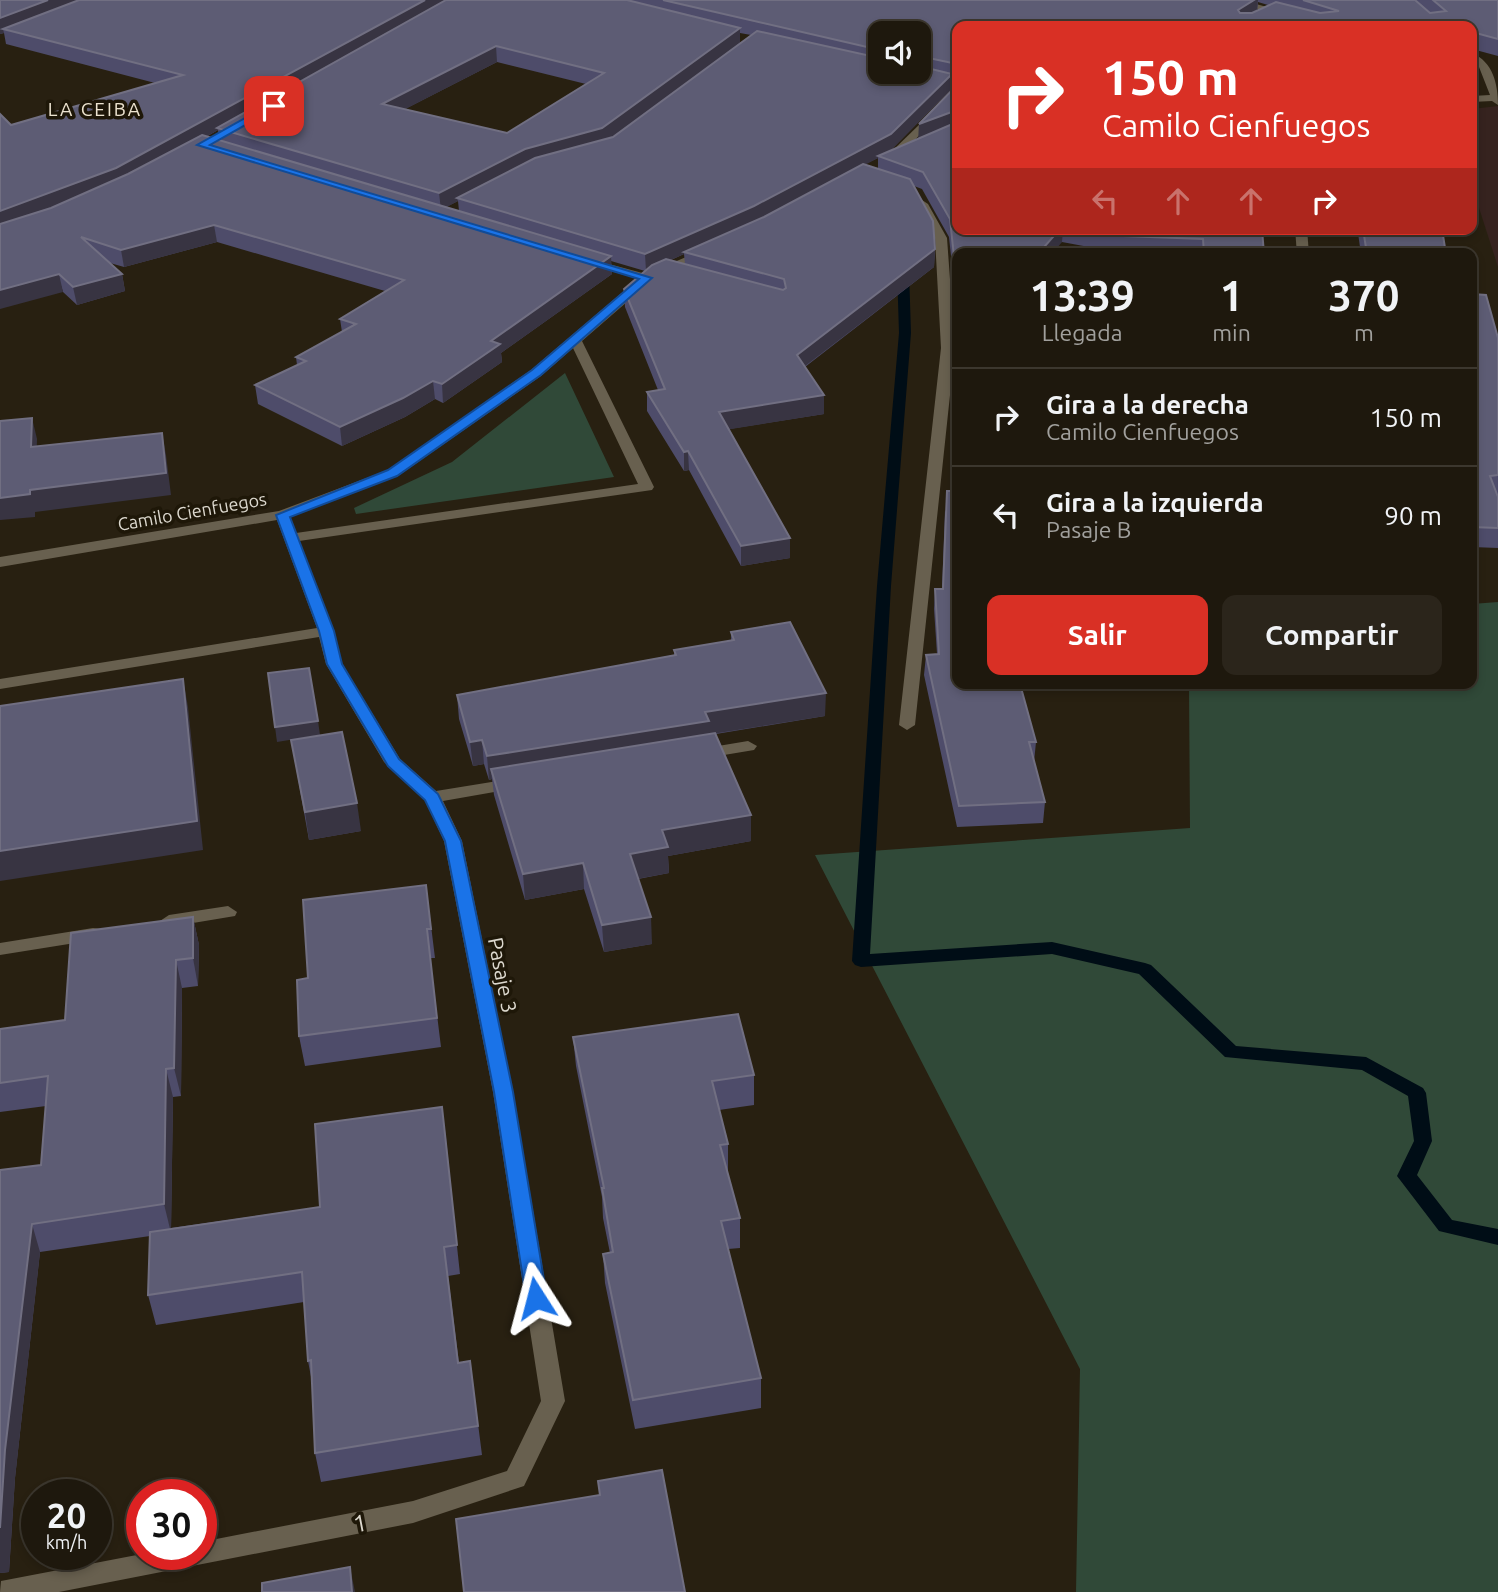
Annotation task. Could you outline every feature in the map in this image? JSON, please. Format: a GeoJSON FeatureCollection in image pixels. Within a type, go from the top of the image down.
{"type":"FeatureCollection","features":[{"type":"Feature","properties":{"kind":"street"},"geometry":{"type":"LineString","coordinates":[[1231,0],[1310,21]]}},
{"type":"Feature","properties":{"kind":"street"},"geometry":{"type":"LineString","coordinates":[[1252,21],[1272,11]]}},
{"type":"Feature","properties":{"kind":"street"},"geometry":{"type":"LineString","coordinates":[[1477,60],[1484,66],[1496,101],[1477,99]]}},
{"type":"Feature","properties":{"kind":"street"},"geometry":{"type":"LineString","coordinates":[[1477,64],[1498,69]]}},
{"type":"Feature","properties":{"kind":"street"},"geometry":{"type":"LineString","coordinates":[[945,82],[952,84]]}},
{"type":"Feature","properties":{"kind":"street"},"geometry":{"type":"LineString","coordinates":[[931,142],[888,160],[952,96]]}},
{"type":"Feature","properties":{"kind":"street"},"geometry":{"type":"LineString","coordinates":[[916,192],[941,238],[952,339]]}},
{"type":"Feature","properties":{"kind":"street","name":"Camilo Cienfuegos"},"geometry":{"type":"LineString","coordinates":[[0,562],[282,515],[393,473],[537,373],[647,278],[724,245]]}},
{"type":"Feature","properties":{"kind":"street"},"geometry":{"type":"LineString","coordinates":[[583,259],[647,278]]}},
{"type":"Feature","properties":{"kind":"street"},"geometry":{"type":"LineString","coordinates":[[665,270],[690,278]]}},
{"type":"Feature","properties":{"kind":"street"},"geometry":{"type":"LineString","coordinates":[[290,538],[647,487],[575,340]]}},
{"type":"Feature","properties":{"kind":"street"},"geometry":{"type":"LineString","coordinates":[[907,725],[952,356]]}},
{"type":"Feature","properties":{"kind":"street","name":"Pasaje 3"},"geometry":{"type":"LineString","coordinates":[[282,515],[326,631],[334,664],[393,762],[432,797],[453,841],[503,1092],[553,1401],[515,1479]]}},
{"type":"Feature","properties":{"kind":"street"},"geometry":{"type":"LineString","coordinates":[[0,684],[326,631]]}},
{"type":"Feature","properties":{"kind":"street"},"geometry":{"type":"LineString","coordinates":[[679,757],[748,746]]}},
{"type":"Feature","properties":{"kind":"street"},"geometry":{"type":"LineString","coordinates":[[432,797],[528,782]]}},
{"type":"Feature","properties":{"kind":"street"},"geometry":{"type":"LineString","coordinates":[[147,925],[228,912]]}},
{"type":"Feature","properties":{"kind":"street"},"geometry":{"type":"LineString","coordinates":[[0,949],[107,931]]}},
{"type":"Feature","properties":{"kind":"street","name":"1"},"geometry":{"type":"LineString","coordinates":[[217,1550],[414,1512],[515,1479]]}},
{"type":"Feature","properties":{"kind":"street","name":"1"},"geometry":{"type":"LineString","coordinates":[[1,1592],[126,1568]]}},
{"type":"Feature","properties":{"kind":"shaded area"},"geometry":{"type":"Polygon","coordinates":[[[1498,106],[1498,267],[1477,202],[1477,108],[1498,106]]]}},
{"type":"Feature","properties":{"kind":"green space"},"geometry":{"type":"Polygon","coordinates":[[[565,373],[614,477],[356,514],[354,508],[452,462],[565,373]]]}},
{"type":"Feature","properties":{"kind":"green space"},"geometry":{"type":"Polygon","coordinates":[[[1498,602],[1498,1592],[1076,1592],[1080,1369],[815,855],[1190,828],[1189,689],[1477,689],[1477,604],[1498,602]]]}},
{"type":"Feature","properties":{"kind":"building"},"geometry":{"type":"Polygon","coordinates":[[[0,0],[48,0],[0,18],[0,0]]]}},
{"type":"Feature","properties":{"kind":"building"},"geometry":{"type":"Polygon","coordinates":[[[79,0],[425,0],[116,168],[0,211],[0,114],[11,125],[183,75],[3,29],[79,0]]]}},
{"type":"Feature","properties":{"kind":"building"},"geometry":{"type":"Polygon","coordinates":[[[446,0],[627,0],[740,28],[602,128],[525,149],[439,193],[217,128],[446,0]],[[496,46],[382,104],[507,133],[604,73],[496,46]]]}},
{"type":"Feature","properties":{"kind":"building"},"geometry":{"type":"Polygon","coordinates":[[[663,0],[1254,0],[1238,10],[1240,13],[1252,13],[1276,2],[1320,13],[1339,11],[1303,0],[1415,0],[1430,13],[1446,11],[1433,0],[1498,0],[1498,39],[1477,33],[1477,21],[952,21],[952,63],[931,59],[931,21],[868,21],[868,47],[663,0]]]}},
{"type":"Feature","properties":{"kind":"building"},"geometry":{"type":"Polygon","coordinates":[[[757,31],[868,55],[868,84],[931,84],[931,69],[952,74],[891,134],[754,206],[645,254],[457,198],[535,158],[613,137],[757,31]]]}},
{"type":"Feature","properties":{"kind":"building"},"geometry":{"type":"Polygon","coordinates":[[[952,90],[952,112],[919,124],[952,90]]]}},
{"type":"Feature","properties":{"kind":"building"},"geometry":{"type":"Polygon","coordinates":[[[952,124],[952,235],[1055,235],[1043,248],[953,248],[950,219],[923,172],[878,156],[952,124]]]}},
{"type":"Feature","properties":{"kind":"building"},"geometry":{"type":"Polygon","coordinates":[[[202,135],[611,256],[491,341],[500,344],[442,384],[433,381],[340,427],[255,385],[306,361],[296,357],[356,324],[340,319],[404,280],[214,225],[121,250],[81,237],[122,274],[73,287],[59,274],[0,290],[0,224],[51,208],[128,174],[202,135]]]}},
{"type":"Feature","properties":{"kind":"building"},"geometry":{"type":"Polygon","coordinates":[[[863,164],[910,179],[933,221],[935,249],[797,355],[824,395],[719,412],[790,538],[741,546],[688,451],[684,452],[647,392],[665,389],[624,289],[652,265],[666,259],[783,290],[786,288],[784,279],[684,252],[764,217],[863,164]]]}},
{"type":"Feature","properties":{"kind":"building"},"geometry":{"type":"Polygon","coordinates":[[[1118,235],[1262,235],[1264,248],[1204,248],[1203,239],[1118,235]]]}},
{"type":"Feature","properties":{"kind":"building"},"geometry":{"type":"Polygon","coordinates":[[[1364,235],[1443,235],[1445,248],[1366,248],[1364,235]]]}},
{"type":"Feature","properties":{"kind":"building"},"geometry":{"type":"Polygon","coordinates":[[[1477,294],[1486,295],[1498,338],[1498,475],[1490,476],[1498,497],[1498,528],[1477,527],[1477,294]]]}},
{"type":"Feature","properties":{"kind":"building"},"geometry":{"type":"Polygon","coordinates":[[[32,418],[31,447],[162,433],[166,473],[30,490],[30,494],[0,498],[0,421],[32,418]]]}},
{"type":"Feature","properties":{"kind":"building"},"geometry":{"type":"Polygon","coordinates":[[[947,491],[952,491],[952,689],[1021,689],[1036,742],[1029,742],[1045,802],[959,806],[926,655],[939,654],[935,589],[943,589],[947,491]]]}},
{"type":"Feature","properties":{"kind":"building"},"geometry":{"type":"Polygon","coordinates":[[[790,622],[826,693],[705,712],[709,721],[487,756],[482,740],[470,742],[457,695],[676,655],[674,650],[734,640],[731,632],[790,622]]]}},
{"type":"Feature","properties":{"kind":"building"},"geometry":{"type":"Polygon","coordinates":[[[309,668],[318,721],[275,727],[268,673],[309,668]]]}},
{"type":"Feature","properties":{"kind":"building"},"geometry":{"type":"Polygon","coordinates":[[[183,679],[197,821],[0,851],[0,706],[183,679]]]}},
{"type":"Feature","properties":{"kind":"building"},"geometry":{"type":"Polygon","coordinates":[[[342,732],[357,803],[305,812],[291,740],[342,732]]]}},
{"type":"Feature","properties":{"kind":"building"},"geometry":{"type":"Polygon","coordinates":[[[715,733],[751,815],[662,830],[668,847],[630,854],[651,917],[602,925],[583,863],[523,874],[491,769],[715,733]]]}},
{"type":"Feature","properties":{"kind":"building"},"geometry":{"type":"Polygon","coordinates":[[[426,885],[431,929],[427,929],[437,1018],[299,1036],[297,980],[308,978],[303,900],[426,885]]]}},
{"type":"Feature","properties":{"kind":"building"},"geometry":{"type":"Polygon","coordinates":[[[193,917],[193,958],[176,960],[174,1068],[166,1069],[164,1204],[32,1224],[5,1450],[0,1528],[0,1170],[41,1165],[48,1076],[0,1083],[0,1029],[65,1020],[71,933],[193,917]]]}},
{"type":"Feature","properties":{"kind":"building"},"geometry":{"type":"Polygon","coordinates":[[[738,1014],[754,1075],[712,1081],[728,1144],[720,1145],[740,1218],[721,1221],[761,1378],[633,1400],[603,1254],[613,1252],[604,1188],[573,1037],[738,1014]]]}},
{"type":"Feature","properties":{"kind":"building"},"geometry":{"type":"Polygon","coordinates":[[[442,1107],[457,1245],[444,1247],[458,1363],[470,1361],[478,1426],[315,1453],[311,1360],[308,1361],[302,1272],[148,1295],[150,1232],[320,1207],[315,1124],[442,1107]]]}},
{"type":"Feature","properties":{"kind":"building"},"geometry":{"type":"Polygon","coordinates":[[[662,1470],[685,1592],[464,1592],[456,1519],[600,1495],[598,1481],[662,1470]]]}},
{"type":"Feature","properties":{"kind":"building"},"geometry":{"type":"Polygon","coordinates":[[[350,1567],[352,1592],[262,1592],[262,1583],[350,1567]]]}},
{"type":"Feature","properties":{"kind":"waterway"},"geometry":{"type":"LineString","coordinates":[[903,270],[905,333],[884,586],[861,961],[1052,948],[1145,969],[1231,1052],[1366,1064],[1417,1093],[1423,1141],[1407,1176],[1446,1226],[1498,1237]]}},
{"type":"Feature","properties":{"kind":"district","name":"LA CEIBA"},"geometry":{"type":"Point","coordinates":[95,109]}},
{"type":"Feature","properties":{"kind":"route"},"geometry":{"type":"LineString","coordinates":[[274,106],[202,145],[647,278],[537,373],[393,473],[282,515],[326,631],[334,664],[393,762],[432,797],[453,841],[503,1092],[536,1298]]}}]}
